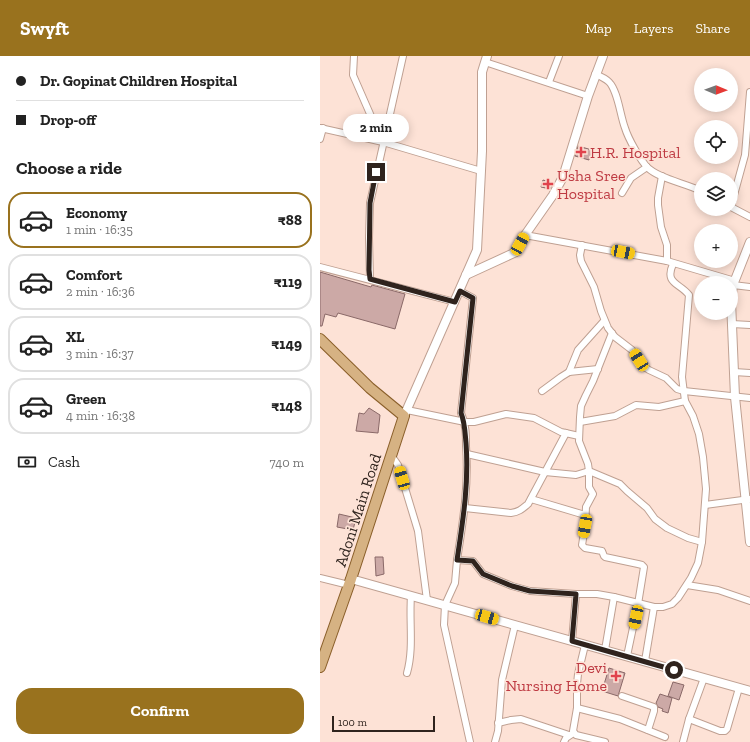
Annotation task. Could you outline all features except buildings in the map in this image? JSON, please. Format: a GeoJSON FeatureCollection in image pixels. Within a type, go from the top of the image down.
{"type":"FeatureCollection","features":[{"type":"Feature","properties":{"kind":"main road"},"geometry":{"type":"LineString","coordinates":[[320,339],[370,388],[405,413]]}},
{"type":"Feature","properties":{"kind":"main road","name":"Adoni Main Road"},"geometry":{"type":"LineString","coordinates":[[350,582],[405,413]]}},
{"type":"Feature","properties":{"kind":"main road"},"geometry":{"type":"LineString","coordinates":[[320,667],[350,582]]}},
{"type":"Feature","properties":{"kind":"street"},"geometry":{"type":"LineString","coordinates":[[354,56],[353,75],[374,123],[371,139]]}},
{"type":"Feature","properties":{"kind":"street"},"geometry":{"type":"LineString","coordinates":[[370,279],[370,203],[403,56]]}},
{"type":"Feature","properties":{"kind":"street"},"geometry":{"type":"LineString","coordinates":[[549,82],[559,56]]}},
{"type":"Feature","properties":{"kind":"street"},"geometry":{"type":"LineString","coordinates":[[466,275],[516,252],[525,235],[553,195],[563,177],[595,74],[603,56]]}},
{"type":"Feature","properties":{"kind":"street"},"geometry":{"type":"LineString","coordinates":[[579,436],[561,432],[534,418],[506,414],[474,422],[465,422],[405,413],[477,250],[481,170],[482,72],[486,59],[588,96]]}},
{"type":"Feature","properties":{"kind":"street"},"geometry":{"type":"LineString","coordinates":[[595,74],[606,79],[610,83],[615,93],[630,139],[647,166],[653,172],[694,188]]}},
{"type":"Feature","properties":{"kind":"street"},"geometry":{"type":"LineString","coordinates":[[738,181],[745,155],[750,92]]}},
{"type":"Feature","properties":{"kind":"street"},"geometry":{"type":"LineString","coordinates":[[320,139],[321,128],[383,142],[481,170]]}},
{"type":"Feature","properties":{"kind":"street"},"geometry":{"type":"LineString","coordinates":[[622,193],[631,178],[647,166]]}},
{"type":"Feature","properties":{"kind":"street"},"geometry":{"type":"LineString","coordinates":[[457,560],[473,561],[483,574],[512,586],[530,591],[597,594],[654,608],[672,604],[678,598],[698,563],[702,542],[706,489],[703,457],[693,416],[685,401],[682,377],[689,295],[675,285],[670,274],[670,262],[667,245],[661,227],[658,205],[662,176]]}},
{"type":"Feature","properties":{"kind":"street"},"geometry":{"type":"LineString","coordinates":[[738,211],[750,217]]}},
{"type":"Feature","properties":{"kind":"street"},"geometry":{"type":"LineString","coordinates":[[525,235],[670,262],[713,276]]}},
{"type":"Feature","properties":{"kind":"street"},"geometry":{"type":"LineString","coordinates":[[737,276],[750,242]]}},
{"type":"Feature","properties":{"kind":"street"},"geometry":{"type":"LineString","coordinates":[[582,245],[580,256],[581,261],[594,287],[604,321],[612,333],[632,350],[643,366],[666,378],[677,388],[684,391],[750,398]]}},
{"type":"Feature","properties":{"kind":"street"},"geometry":{"type":"LineString","coordinates":[[320,267],[455,302]]}},
{"type":"Feature","properties":{"kind":"street"},"geometry":{"type":"LineString","coordinates":[[738,284],[750,287]]}},
{"type":"Feature","properties":{"kind":"street"},"geometry":{"type":"LineString","coordinates":[[460,291],[473,298],[461,413],[465,422],[468,467],[465,508],[455,582],[445,605],[443,617],[445,634],[470,742]]}},
{"type":"Feature","properties":{"kind":"street"},"geometry":{"type":"LineString","coordinates":[[732,320],[736,397],[748,500],[750,542]]}},
{"type":"Feature","properties":{"kind":"street"},"geometry":{"type":"LineString","coordinates":[[569,372],[578,350],[604,321]]}},
{"type":"Feature","properties":{"kind":"street"},"geometry":{"type":"LineString","coordinates":[[732,324],[750,325]]}},
{"type":"Feature","properties":{"kind":"street"},"geometry":{"type":"LineString","coordinates":[[612,333],[581,406],[579,436],[581,448],[585,455],[589,471],[589,486],[593,494],[587,504],[583,547],[602,551],[605,557],[638,564],[644,567],[627,656]]}},
{"type":"Feature","properties":{"kind":"street"},"geometry":{"type":"LineString","coordinates":[[542,391],[569,372],[598,369]]}},
{"type":"Feature","properties":{"kind":"street"},"geometry":{"type":"LineString","coordinates":[[734,372],[750,373]]}},
{"type":"Feature","properties":{"kind":"street"},"geometry":{"type":"LineString","coordinates":[[580,422],[615,416],[636,405],[659,407],[685,401]]}},
{"type":"Feature","properties":{"kind":"street"},"geometry":{"type":"LineString","coordinates":[[465,508],[511,513],[517,512],[528,504],[566,433]]}},
{"type":"Feature","properties":{"kind":"street"},"geometry":{"type":"LineString","coordinates":[[467,454],[545,472],[576,475],[589,471],[620,484],[647,508],[655,519],[668,528],[688,538],[702,542]]}},
{"type":"Feature","properties":{"kind":"street"},"geometry":{"type":"LineString","coordinates":[[391,455],[398,465],[418,531],[427,600]]}},
{"type":"Feature","properties":{"kind":"street"},"geometry":{"type":"LineString","coordinates":[[531,499],[586,515]]}},
{"type":"Feature","properties":{"kind":"street"},"geometry":{"type":"LineString","coordinates":[[705,505],[748,500]]}},
{"type":"Feature","properties":{"kind":"street"},"geometry":{"type":"LineString","coordinates":[[320,578],[350,582]]}},
{"type":"Feature","properties":{"kind":"street","name":"Adoni Main Road"},"geometry":{"type":"LineString","coordinates":[[350,582],[427,600],[750,691]]}},
{"type":"Feature","properties":{"kind":"street"},"geometry":{"type":"LineString","coordinates":[[686,584],[718,590],[750,601]]}},
{"type":"Feature","properties":{"kind":"street"},"geometry":{"type":"LineString","coordinates":[[572,641],[576,594]]}},
{"type":"Feature","properties":{"kind":"street"},"geometry":{"type":"LineString","coordinates":[[407,673],[411,650],[409,615],[411,596]]}},
{"type":"Feature","properties":{"kind":"street"},"geometry":{"type":"LineString","coordinates":[[605,650],[614,597]]}},
{"type":"Feature","properties":{"kind":"street"},"geometry":{"type":"LineString","coordinates":[[645,662],[654,608]]}},
{"type":"Feature","properties":{"kind":"street"},"geometry":{"type":"LineString","coordinates":[[495,742],[498,731],[502,680],[515,625]]}},
{"type":"Feature","properties":{"kind":"street"},"geometry":{"type":"LineString","coordinates":[[564,742],[566,738],[572,734],[577,708],[577,679],[585,645]]}},
{"type":"Feature","properties":{"kind":"street"},"geometry":{"type":"LineString","coordinates":[[683,742],[689,718],[704,678]]}},
{"type":"Feature","properties":{"kind":"street"},"geometry":{"type":"LineString","coordinates":[[689,718],[720,731],[727,730],[739,688]]}},
{"type":"Feature","properties":{"kind":"street"},"geometry":{"type":"LineString","coordinates":[[622,696],[654,708],[648,730]]}},
{"type":"Feature","properties":{"kind":"street"},"geometry":{"type":"LineString","coordinates":[[577,708],[620,719],[665,736]]}},
{"type":"Feature","properties":{"kind":"street"},"geometry":{"type":"LineString","coordinates":[[498,723],[520,719],[596,741],[605,742]]}},
{"type":"Feature","properties":{"kind":"place","name":"H.R. Hospital"},"geometry":{"type":"Point","coordinates":[581,152]}},
{"type":"Feature","properties":{"kind":"place","name":"Usha Sree Hospital"},"geometry":{"type":"Point","coordinates":[548,184]}},
{"type":"Feature","properties":{"kind":"place","name":"Devi Nursing Home"},"geometry":{"type":"Point","coordinates":[616,676]}},
{"type":"Feature","properties":{"kind":"route"},"geometry":{"type":"LineString","coordinates":[[376,172],[370,203],[370,279],[455,302],[460,291],[473,298],[461,413],[465,422],[468,467],[465,508],[457,560],[473,561],[483,574],[512,586],[530,591],[576,594],[572,641],[674,670]]}}]}
